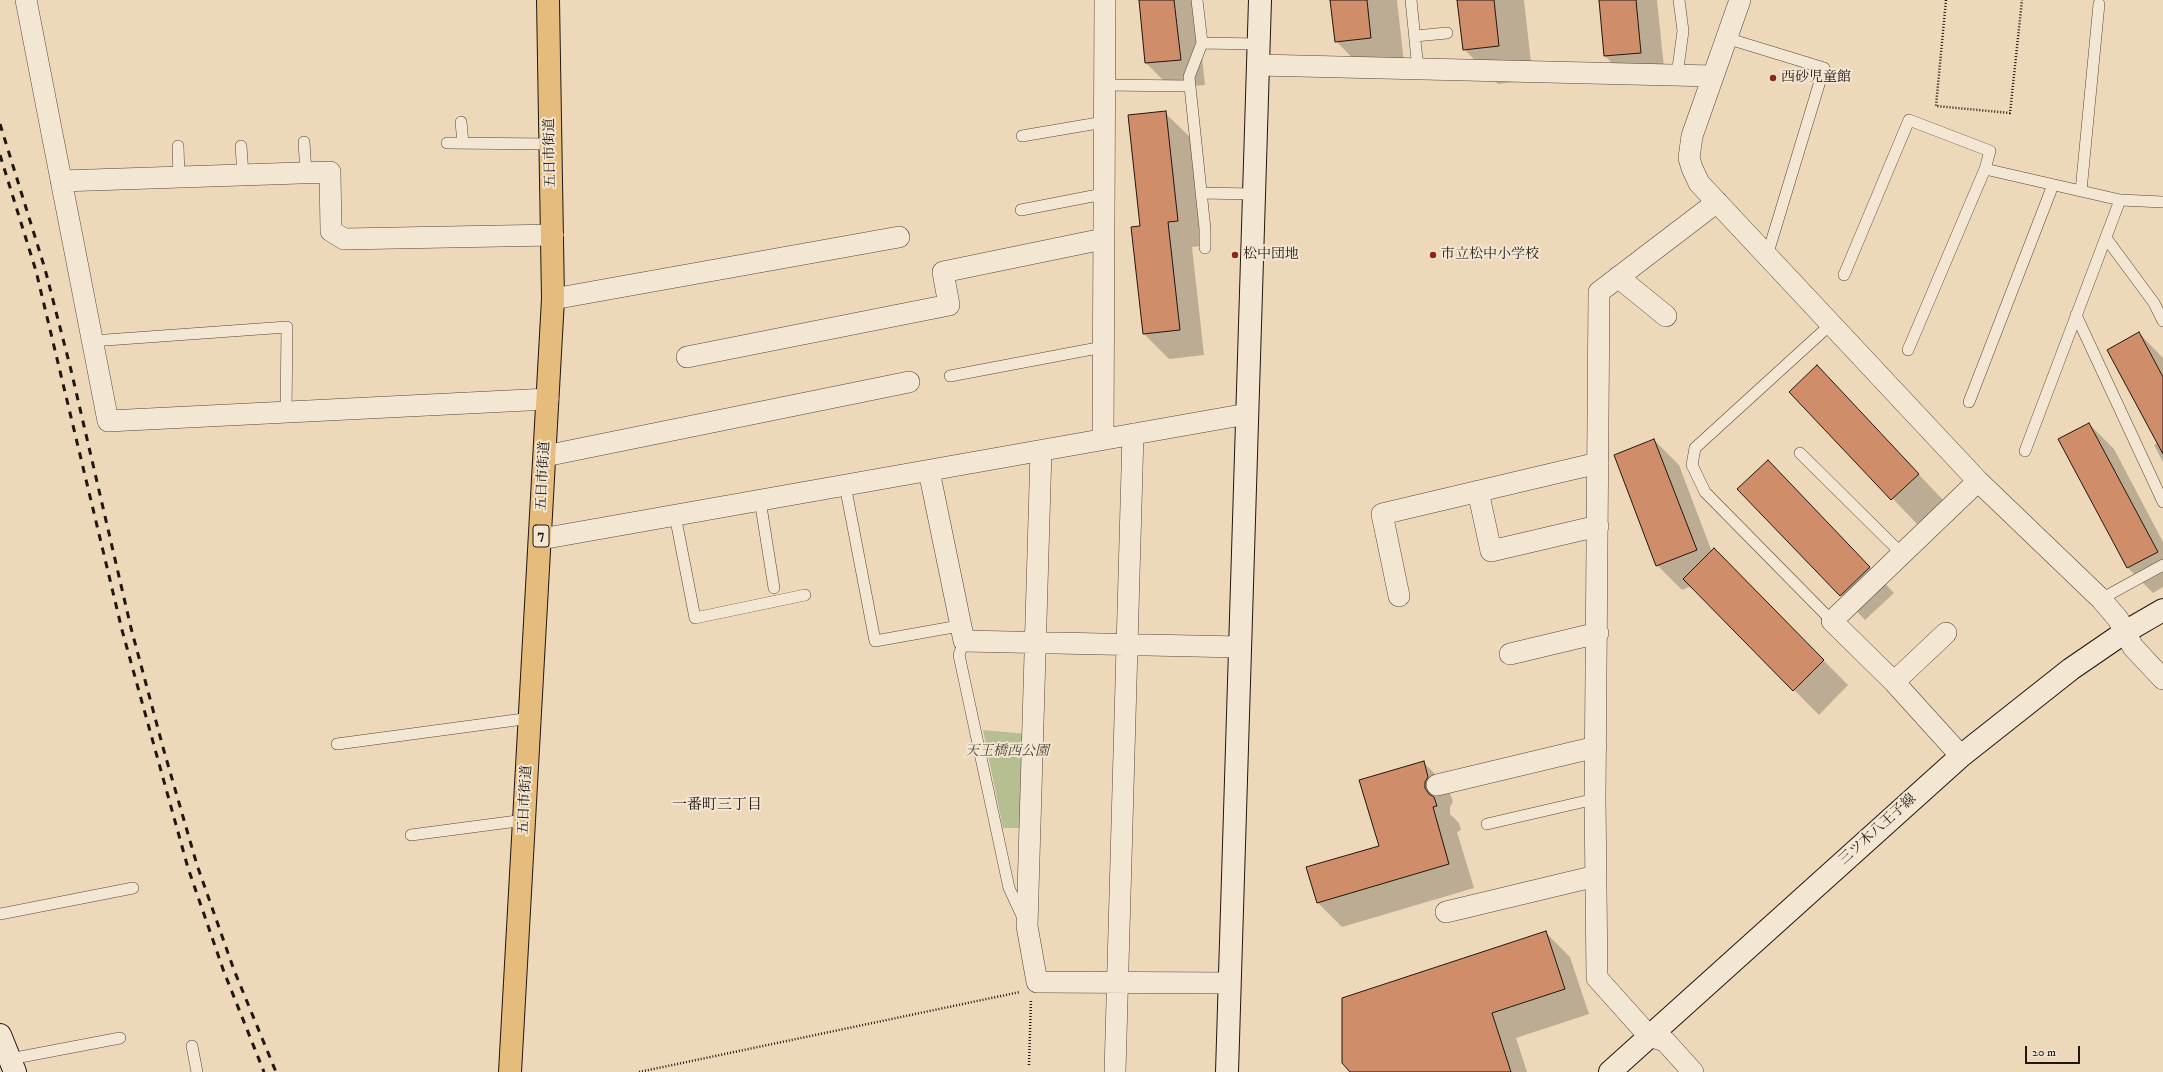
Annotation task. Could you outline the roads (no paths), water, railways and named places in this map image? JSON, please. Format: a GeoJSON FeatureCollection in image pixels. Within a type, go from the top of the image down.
{"type":"FeatureCollection","features":[{"type":"Feature","properties":{"kind":"main road","name":"五日市街道"},"geometry":{"type":"LineString","coordinates":[[510,1072],[541,539],[553,299],[548,0]]}},
{"type":"Feature","properties":{"kind":"street"},"geometry":{"type":"LineString","coordinates":[[26,0],[108,421],[286,414],[548,399]]}},
{"type":"Feature","properties":{"kind":"street"},"geometry":{"type":"LineString","coordinates":[[1103,439],[1105,0]]}},
{"type":"Feature","properties":{"kind":"street"},"geometry":{"type":"LineString","coordinates":[[1227,1072],[1260,0]]}},
{"type":"Feature","properties":{"kind":"street"},"geometry":{"type":"LineString","coordinates":[[1740,0],[1692,136],[1689,158],[1699,182],[1978,481],[2101,599],[2118,619],[2133,647],[2163,679]]}},
{"type":"Feature","properties":{"kind":"street"},"geometry":{"type":"LineString","coordinates":[[1258,65],[1713,76]]}},
{"type":"Feature","properties":{"kind":"street"},"geometry":{"type":"LineString","coordinates":[[61,181],[330,172],[332,231],[344,239],[553,235]]}},
{"type":"Feature","properties":{"kind":"street"},"geometry":{"type":"LineString","coordinates":[[1693,1072],[1665,1041],[1649,1036],[1597,978],[1595,799],[1598,633],[1599,292],[1717,202]]}},
{"type":"Feature","properties":{"kind":"street"},"geometry":{"type":"LineString","coordinates":[[553,299],[899,237]]}},
{"type":"Feature","properties":{"kind":"street"},"geometry":{"type":"LineString","coordinates":[[687,357],[949,305],[943,272],[1103,239]]}},
{"type":"Feature","properties":{"kind":"street"},"geometry":{"type":"LineString","coordinates":[[1618,277],[1666,316]]}},
{"type":"Feature","properties":{"kind":"street"},"geometry":{"type":"LineString","coordinates":[[545,456],[909,382]]}},
{"type":"Feature","properties":{"kind":"street"},"geometry":{"type":"LineString","coordinates":[[541,539],[1247,414]]}},
{"type":"Feature","properties":{"kind":"street"},"geometry":{"type":"LineString","coordinates":[[1115,1072],[1133,434]]}},
{"type":"Feature","properties":{"kind":"street"},"geometry":{"type":"LineString","coordinates":[[1041,451],[1026,926],[1034,986],[1117,981],[1230,983]]}},
{"type":"Feature","properties":{"kind":"street"},"geometry":{"type":"LineString","coordinates":[[1399,596],[1382,514],[1598,462]]}},
{"type":"Feature","properties":{"kind":"street"},"geometry":{"type":"LineString","coordinates":[[929,471],[962,633],[1035,643],[1239,647]]}},
{"type":"Feature","properties":{"kind":"street"},"geometry":{"type":"LineString","coordinates":[[1961,756],[1894,682],[1832,621],[1978,481]]}},
{"type":"Feature","properties":{"kind":"street"},"geometry":{"type":"LineString","coordinates":[[1478,491],[1491,552],[1598,526]]}},
{"type":"Feature","properties":{"kind":"street","name":"三ツ木八王子線"},"geometry":{"type":"LineString","coordinates":[[1610,1072],[1961,756],[2043,689],[2125,632],[2163,610]]}},
{"type":"Feature","properties":{"kind":"street"},"geometry":{"type":"LineString","coordinates":[[1510,654],[1598,633]]}},
{"type":"Feature","properties":{"kind":"street"},"geometry":{"type":"LineString","coordinates":[[1894,682],[1946,633]]}},
{"type":"Feature","properties":{"kind":"street"},"geometry":{"type":"LineString","coordinates":[[1437,785],[1596,747]]}},
{"type":"Feature","properties":{"kind":"street"},"geometry":{"type":"LineString","coordinates":[[1446,912],[1596,876]]}},
{"type":"Feature","properties":{"kind":"lane"},"geometry":{"type":"LineString","coordinates":[[1197,0],[1202,43],[1189,77],[1205,229],[1205,248]]}},
{"type":"Feature","properties":{"kind":"lane"},"geometry":{"type":"LineString","coordinates":[[1411,0],[1418,70]]}},
{"type":"Feature","properties":{"kind":"lane"},"geometry":{"type":"LineString","coordinates":[[1677,75],[1683,31],[1679,0]]}},
{"type":"Feature","properties":{"kind":"lane"},"geometry":{"type":"LineString","coordinates":[[2081,191],[2099,4]]}},
{"type":"Feature","properties":{"kind":"lane"},"geometry":{"type":"LineString","coordinates":[[1415,36],[1447,33]]}},
{"type":"Feature","properties":{"kind":"lane"},"geometry":{"type":"LineString","coordinates":[[1726,38],[1824,68],[1767,256]]}},
{"type":"Feature","properties":{"kind":"lane"},"geometry":{"type":"LineString","coordinates":[[1202,43],[1258,44]]}},
{"type":"Feature","properties":{"kind":"lane"},"geometry":{"type":"LineString","coordinates":[[1105,85],[1190,86]]}},
{"type":"Feature","properties":{"kind":"lane"},"geometry":{"type":"LineString","coordinates":[[1844,275],[1909,120],[1990,151],[1985,169],[1908,350]]}},
{"type":"Feature","properties":{"kind":"lane"},"geometry":{"type":"LineString","coordinates":[[461,122],[463,143]]}},
{"type":"Feature","properties":{"kind":"lane"},"geometry":{"type":"LineString","coordinates":[[1022,136],[1104,122]]}},
{"type":"Feature","properties":{"kind":"lane"},"geometry":{"type":"LineString","coordinates":[[304,142],[306,173]]}},
{"type":"Feature","properties":{"kind":"lane"},"geometry":{"type":"LineString","coordinates":[[447,143],[551,144]]}},
{"type":"Feature","properties":{"kind":"lane"},"geometry":{"type":"LineString","coordinates":[[178,146],[179,177]]}},
{"type":"Feature","properties":{"kind":"lane"},"geometry":{"type":"LineString","coordinates":[[241,146],[243,175]]}},
{"type":"Feature","properties":{"kind":"lane"},"geometry":{"type":"LineString","coordinates":[[1985,169],[2120,200],[2163,202]]}},
{"type":"Feature","properties":{"kind":"lane"},"geometry":{"type":"LineString","coordinates":[[1970,402],[2053,185]]}},
{"type":"Feature","properties":{"kind":"lane"},"geometry":{"type":"LineString","coordinates":[[1201,193],[1253,194]]}},
{"type":"Feature","properties":{"kind":"lane"},"geometry":{"type":"LineString","coordinates":[[1022,210],[1103,194]]}},
{"type":"Feature","properties":{"kind":"lane"},"geometry":{"type":"LineString","coordinates":[[2025,451],[2120,200]]}},
{"type":"Feature","properties":{"kind":"lane"},"geometry":{"type":"LineString","coordinates":[[2106,238],[2160,309],[2163,321]]}},
{"type":"Feature","properties":{"kind":"lane"},"geometry":{"type":"LineString","coordinates":[[2076,316],[2163,502]]}},
{"type":"Feature","properties":{"kind":"lane"},"geometry":{"type":"LineString","coordinates":[[1831,324],[1695,448],[1692,465],[1705,492],[1832,621]]}},
{"type":"Feature","properties":{"kind":"lane"},"geometry":{"type":"LineString","coordinates":[[92,341],[287,327],[286,414]]}},
{"type":"Feature","properties":{"kind":"lane"},"geometry":{"type":"LineString","coordinates":[[950,376],[1103,347]]}},
{"type":"Feature","properties":{"kind":"lane"},"geometry":{"type":"LineString","coordinates":[[1800,453],[1902,554]]}},
{"type":"Feature","properties":{"kind":"lane"},"geometry":{"type":"LineString","coordinates":[[845,485],[875,641],[962,633],[959,655],[1010,888],[1026,926]]}},
{"type":"Feature","properties":{"kind":"lane"},"geometry":{"type":"LineString","coordinates":[[760,500],[774,588]]}},
{"type":"Feature","properties":{"kind":"lane"},"geometry":{"type":"LineString","coordinates":[[675,515],[695,618],[805,595]]}},
{"type":"Feature","properties":{"kind":"lane"},"geometry":{"type":"LineString","coordinates":[[2101,599],[2163,565]]}},
{"type":"Feature","properties":{"kind":"lane"},"geometry":{"type":"LineString","coordinates":[[337,744],[531,718]]}},
{"type":"Feature","properties":{"kind":"lane"},"geometry":{"type":"LineString","coordinates":[[1487,824],[1595,799]]}},
{"type":"Feature","properties":{"kind":"lane"},"geometry":{"type":"LineString","coordinates":[[411,835],[525,820]]}},
{"type":"Feature","properties":{"kind":"lane"},"geometry":{"type":"LineString","coordinates":[[0,914],[133,888]]}},
{"type":"Feature","properties":{"kind":"lane"},"geometry":{"type":"LineString","coordinates":[[6,1053],[120,1038]]}},
{"type":"Feature","properties":{"kind":"lane"},"geometry":{"type":"LineString","coordinates":[[192,1046],[197,1072]]}},
{"type":"Feature","properties":{"kind":"railway"},"geometry":{"type":"LineString","coordinates":[[0,124],[45,269],[71,370],[131,628],[164,751],[197,865],[234,970],[276,1072]]}},
{"type":"Feature","properties":{"kind":"railway"},"geometry":{"type":"LineString","coordinates":[[0,155],[36,271],[122,630],[188,868],[224,972],[264,1072]]}},
{"type":"Feature","properties":{"kind":"place","name":"西砂児童館"},"geometry":{"type":"Point","coordinates":[1773,78]}},
{"type":"Feature","properties":{"kind":"place","name":"松中団地"},"geometry":{"type":"Point","coordinates":[1235,255]}},
{"type":"Feature","properties":{"kind":"place","name":"市立松中小学校"},"geometry":{"type":"Point","coordinates":[1433,255]}},
{"type":"Feature","properties":{"kind":"district","name":"一番町三丁目"},"geometry":{"type":"Point","coordinates":[717,806]}},
{"type":"Feature","properties":{"kind":"park label","name":"天王橋西公園"},"geometry":{"type":"Point","coordinates":[1007,752]}}]}
